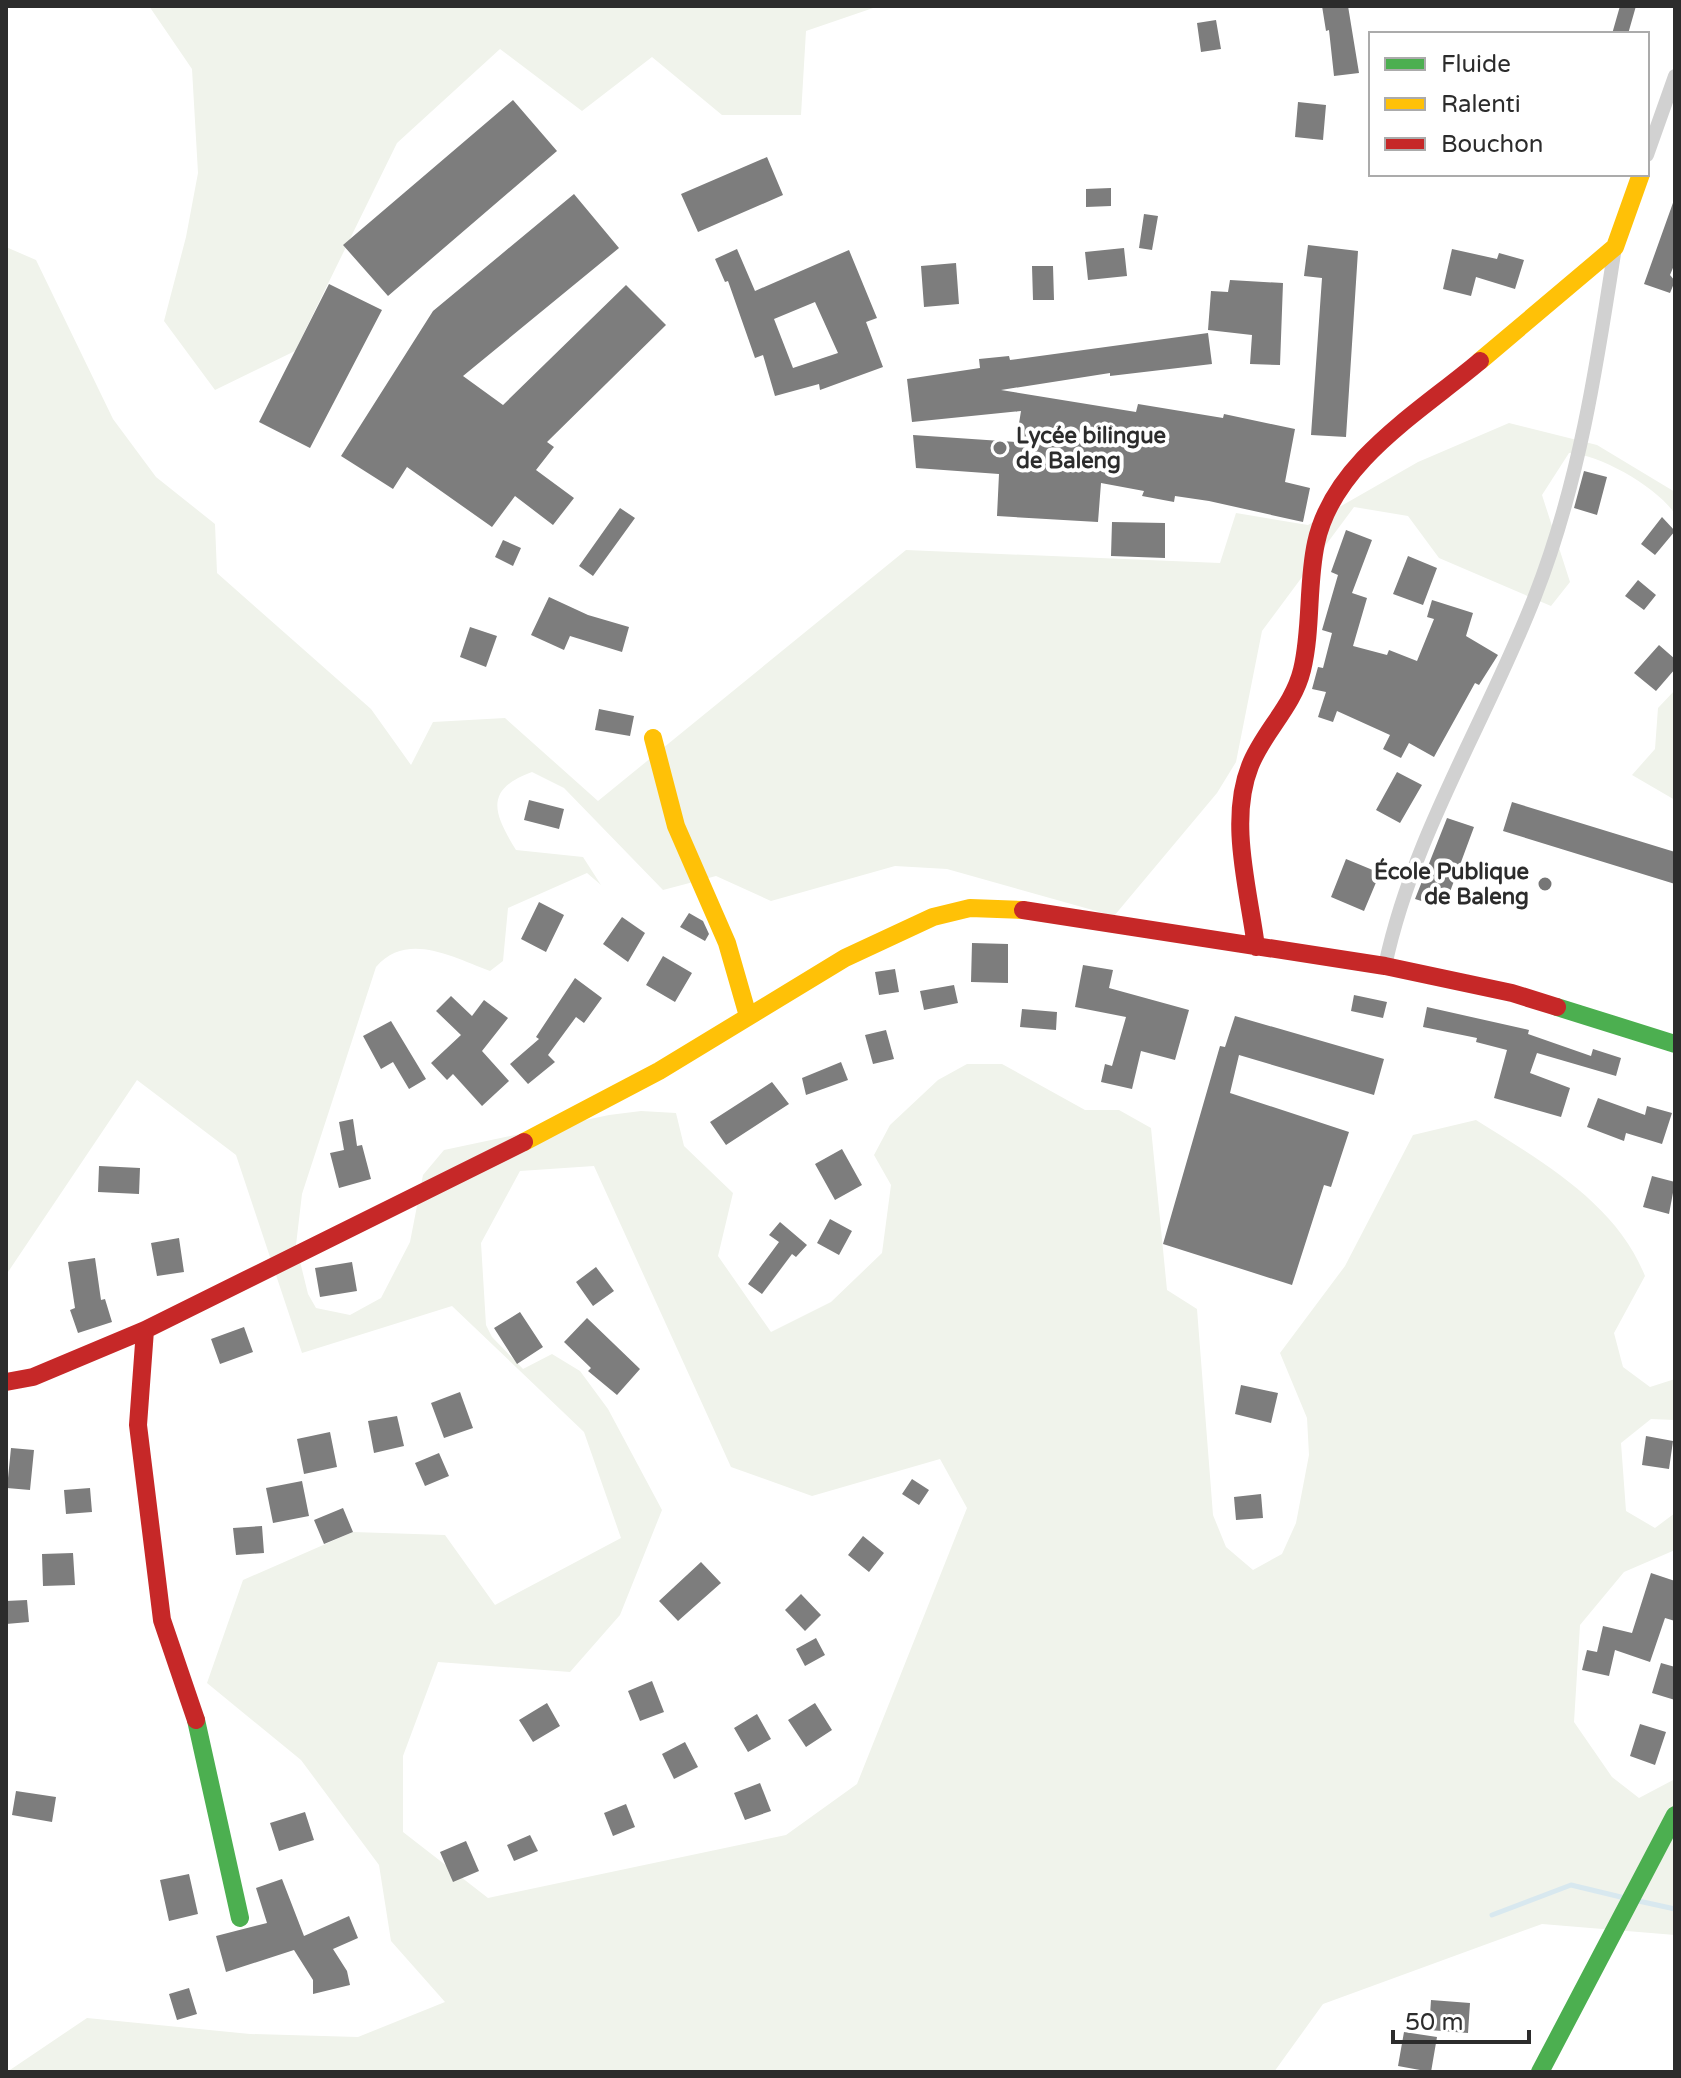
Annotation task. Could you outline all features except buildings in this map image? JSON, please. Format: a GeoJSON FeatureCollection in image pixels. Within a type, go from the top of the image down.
{"type":"FeatureCollection","features":[{"type":"Feature","properties":{"kind":"street"},"geometry":{"type":"LineString","coordinates":[[1649,149],[1675,76]]}},
{"type":"Feature","properties":{"kind":"street"},"geometry":{"type":"LineString","coordinates":[[1385,966],[1399,913],[1442,796],[1490,704],[1563,519],[1597,365],[1615,247],[1640,176]]}},
{"type":"Feature","properties":{"kind":"street"},"geometry":{"type":"LineString","coordinates":[[1256,947],[1240,818],[1250,766],[1285,711],[1302,671],[1316,542],[1330,503],[1361,461],[1615,247]]}},
{"type":"Feature","properties":{"kind":"street"},"geometry":{"type":"LineString","coordinates":[[653,738],[676,826],[727,943],[748,1016]]}},
{"type":"Feature","properties":{"kind":"street"},"geometry":{"type":"LineString","coordinates":[[6,1382],[33,1377],[145,1330],[580,1114],[659,1071],[845,958],[933,917],[970,908],[1046,911],[1385,966],[1512,993],[1675,1044]]}},
{"type":"Feature","properties":{"kind":"street"},"geometry":{"type":"LineString","coordinates":[[145,1330],[138,1425],[162,1620],[191,1700],[240,1918]]}},
{"type":"Feature","properties":{"kind":"street"},"geometry":{"type":"LineString","coordinates":[[1540,2072],[1675,1815]]}},
{"type":"Feature","properties":{"kind":"shaded area"},"geometry":{"type":"Polygon","coordinates":[[[149,6],[879,6],[806,31],[801,115],[722,115],[652,57],[582,111],[500,49],[397,143],[295,351],[215,390],[164,321],[186,237],[198,173],[192,69],[149,6]]]}},
{"type":"Feature","properties":{"kind":"shaded area"},"geometry":{"type":"Polygon","coordinates":[[[6,247],[36,260],[113,419],[156,477],[215,524],[217,573],[371,709],[411,765],[433,722],[505,718],[598,801],[906,550],[1220,563],[1236,513],[1308,525],[1418,462],[1509,423],[1597,445],[1675,492],[1675,514],[1656,494],[1627,474],[1596,459],[1569,453],[1542,495],[1570,582],[1551,606],[1439,558],[1408,516],[1354,507],[1262,631],[1236,762],[1217,793],[1114,916],[947,869],[895,866],[771,901],[716,876],[663,890],[564,788],[532,772],[516,779],[506,787],[497,804],[502,825],[516,850],[583,857],[601,885],[587,873],[508,908],[503,961],[490,971],[445,954],[416,949],[402,950],[388,956],[376,967],[302,1194],[296,1245],[308,1294],[316,1308],[350,1315],[381,1298],[410,1242],[423,1175],[444,1150],[609,1115],[641,1111],[676,1113],[684,1146],[733,1193],[718,1256],[771,1332],[831,1302],[882,1253],[891,1185],[874,1155],[890,1125],[938,1080],[967,1064],[1002,1064],[1085,1110],[1119,1110],[1151,1128],[1167,1290],[1197,1309],[1213,1515],[1226,1547],[1253,1570],[1282,1554],[1296,1523],[1309,1455],[1307,1418],[1280,1353],[1345,1266],[1413,1135],[1476,1120],[1574,1186],[1616,1227],[1645,1276],[1614,1333],[1623,1367],[1650,1387],[1675,1379],[1675,1420],[1651,1419],[1621,1443],[1626,1511],[1655,1528],[1675,1513],[1675,1550],[1624,1572],[1580,1625],[1574,1722],[1612,1777],[1639,1798],[1675,1779],[1675,1935],[1542,1924],[1323,2004],[1274,2072],[7,2072],[87,2018],[250,2034],[358,2037],[445,2002],[391,1941],[379,1865],[301,1760],[207,1683],[243,1580],[353,1532],[445,1535],[495,1605],[621,1538],[584,1432],[452,1306],[302,1353],[236,1155],[137,1080],[6,1275],[6,247]],[[594,1166],[520,1171],[481,1243],[486,1325],[492,1337],[523,1369],[552,1354],[580,1371],[608,1409],[662,1510],[620,1615],[570,1672],[438,1662],[403,1756],[403,1832],[488,1898],[786,1835],[857,1784],[967,1508],[940,1459],[812,1496],[731,1467],[594,1166]]]}},
{"type":"Feature","properties":{"kind":"shaded area"},"geometry":{"type":"Polygon","coordinates":[[[1675,690],[1675,800],[1632,775],[1655,749],[1658,708],[1675,690]]]}},
{"type":"Feature","properties":{"kind":"waterway"},"geometry":{"type":"LineString","coordinates":[[1492,1915],[1571,1885],[1625,1898]]}},
{"type":"Feature","properties":{"kind":"waterway"},"geometry":{"type":"LineString","coordinates":[[1634,1900],[1675,1909]]}},
{"type":"Feature","properties":{"kind":"traffic: fast"},"geometry":{"type":"LineString","coordinates":[[1557,1007],[1675,1044]]}},
{"type":"Feature","properties":{"kind":"traffic: fast"},"geometry":{"type":"LineString","coordinates":[[196,1720],[240,1918]]}},
{"type":"Feature","properties":{"kind":"traffic: fast"},"geometry":{"type":"LineString","coordinates":[[1540,2072],[1675,1815]]}},
{"type":"Feature","properties":{"kind":"traffic: slow"},"geometry":{"type":"LineString","coordinates":[[1480,361],[1615,247],[1640,176]]}},
{"type":"Feature","properties":{"kind":"traffic: slow"},"geometry":{"type":"LineString","coordinates":[[653,738],[676,826],[727,943],[748,1016]]}},
{"type":"Feature","properties":{"kind":"traffic: slow"},"geometry":{"type":"LineString","coordinates":[[524,1142],[659,1071],[845,958],[933,917],[970,908],[1023,910]]}},
{"type":"Feature","properties":{"kind":"traffic: jam"},"geometry":{"type":"LineString","coordinates":[[1256,947],[1240,833],[1244,787],[1250,766],[1292,696],[1302,670],[1313,559],[1326,514],[1340,487],[1382,440],[1480,361]]}},
{"type":"Feature","properties":{"kind":"traffic: jam"},"geometry":{"type":"LineString","coordinates":[[1023,910],[1385,966],[1512,993],[1557,1007]]}},
{"type":"Feature","properties":{"kind":"traffic: jam"},"geometry":{"type":"LineString","coordinates":[[6,1382],[33,1377],[145,1330],[524,1142]]}},
{"type":"Feature","properties":{"kind":"traffic: jam"},"geometry":{"type":"LineString","coordinates":[[145,1330],[138,1425],[162,1620],[196,1720]]}},
{"type":"Feature","properties":{"kind":"place","name":"Lycée bilingue de Baleng"},"geometry":{"type":"Point","coordinates":[1000,448]}},
{"type":"Feature","properties":{"kind":"place","name":"École Publique de Baleng"},"geometry":{"type":"Point","coordinates":[1545,884]}}]}
